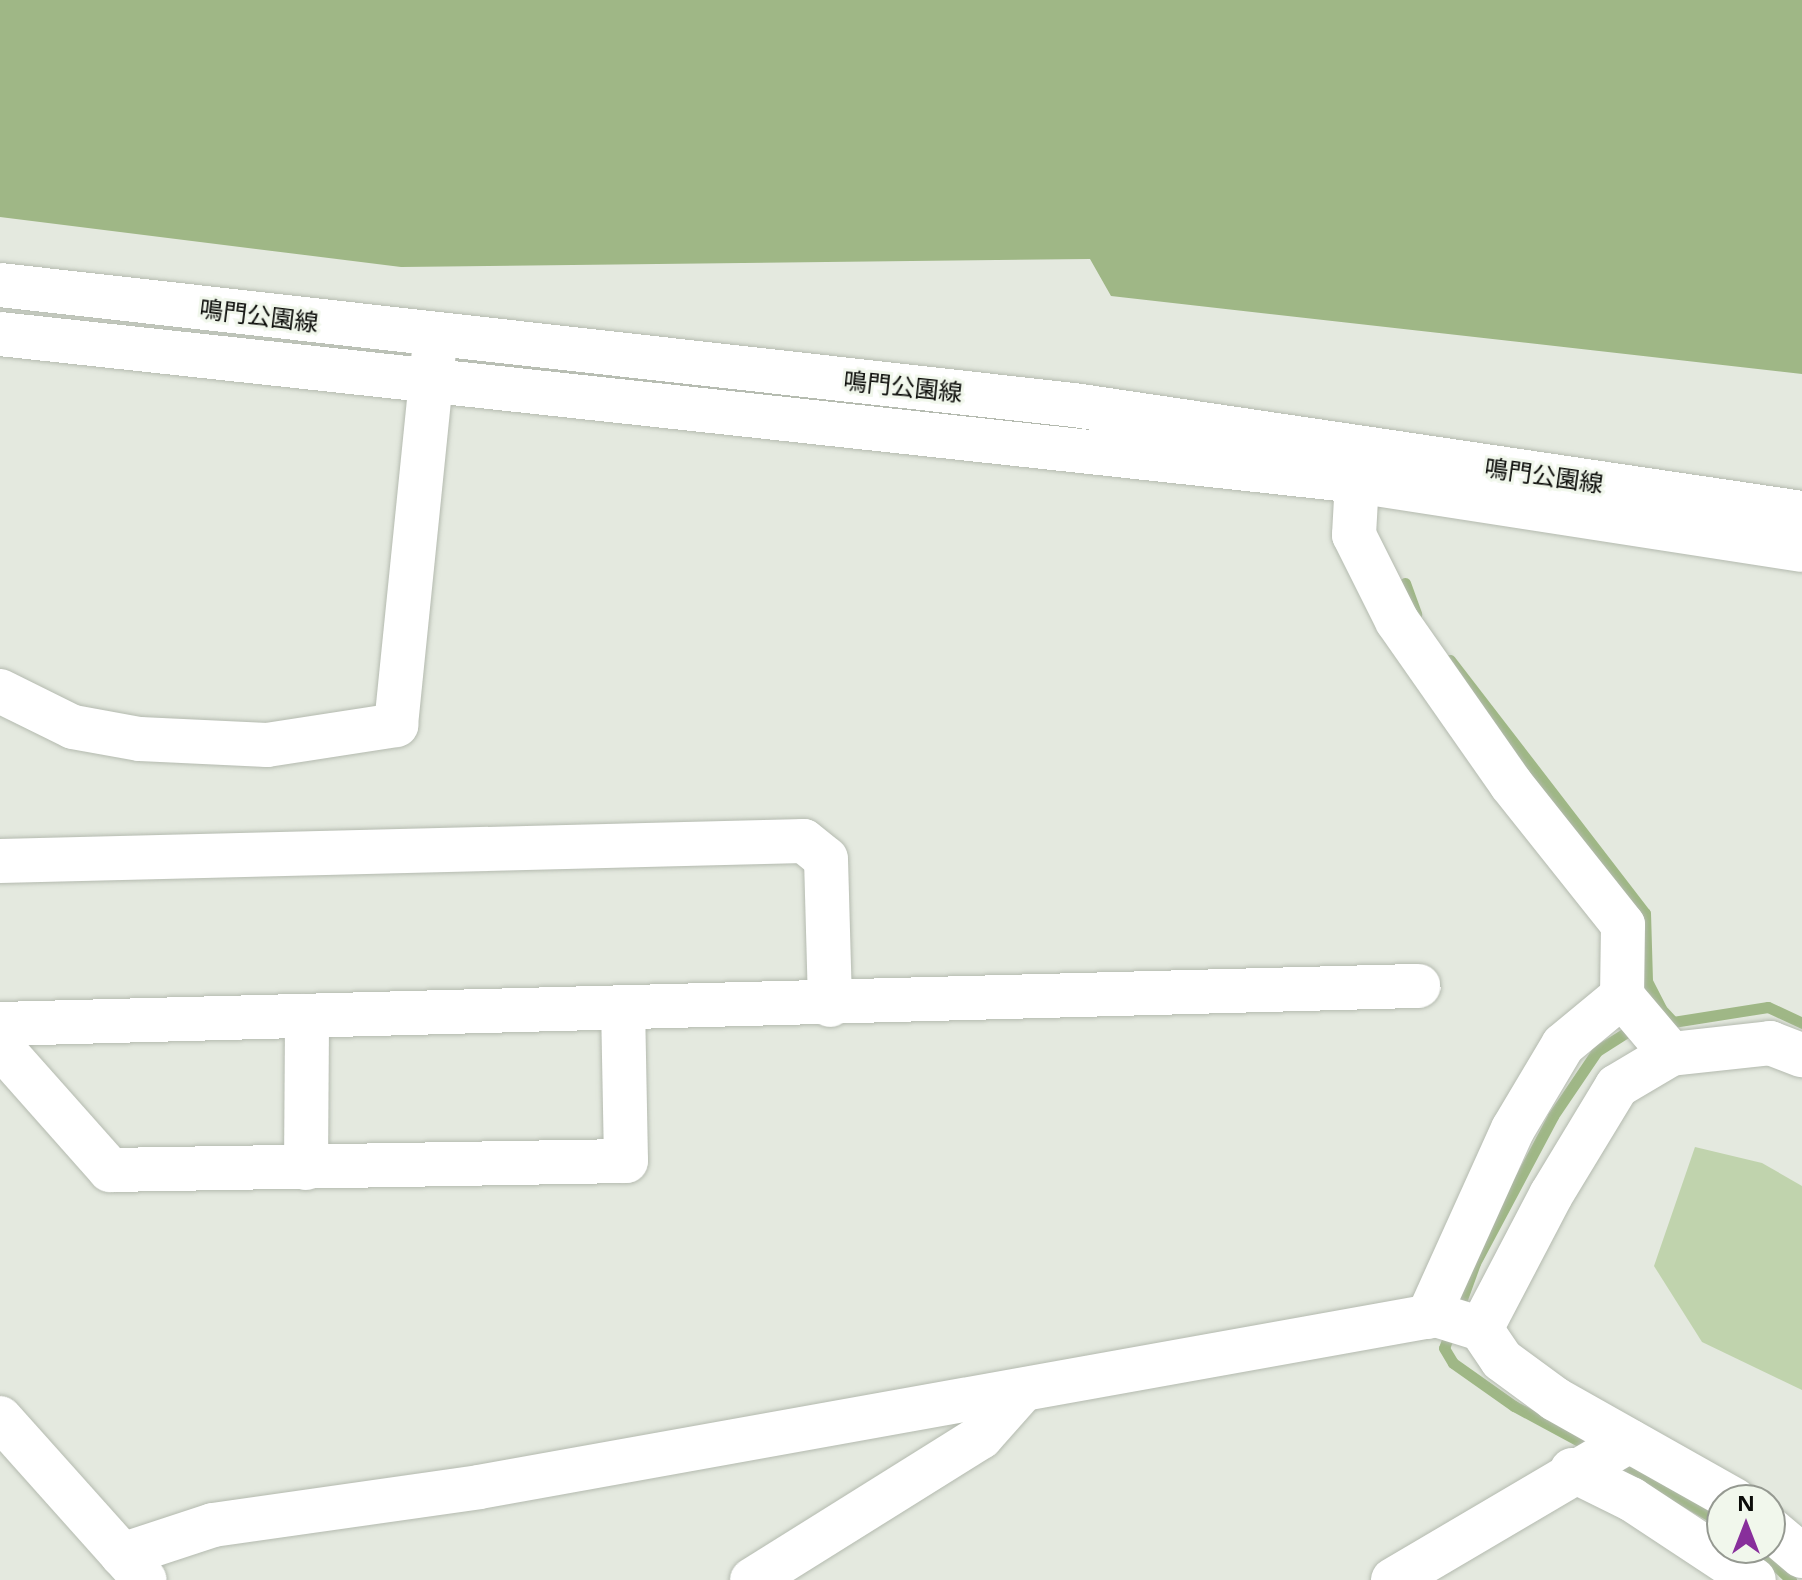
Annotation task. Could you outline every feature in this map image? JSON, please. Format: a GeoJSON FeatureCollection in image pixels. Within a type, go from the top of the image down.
{"type":"FeatureCollection","features":[{"type":"Feature","properties":{"kind":"street","name":"鳴門公園線"},"geometry":{"type":"LineString","coordinates":[[0,285],[1074,405],[1802,513]]}},
{"type":"Feature","properties":{"kind":"street","name":"鳴門公園線"},"geometry":{"type":"LineString","coordinates":[[0,334],[1357,481],[1802,550]]}},
{"type":"Feature","properties":{"kind":"street"},"geometry":{"type":"LineString","coordinates":[[0,691],[73,727],[140,739],[267,745],[396,725],[436,336]]}},
{"type":"Feature","properties":{"kind":"street"},"geometry":{"type":"LineString","coordinates":[[1357,481],[1354,535],[1397,621],[1511,784],[1623,925],[1627,1001],[1666,1048]]}},
{"type":"Feature","properties":{"kind":"street"},"geometry":{"type":"LineString","coordinates":[[0,861],[804,841],[826,859],[830,1005]]}},
{"type":"Feature","properties":{"kind":"street"},"geometry":{"type":"LineString","coordinates":[[0,1024],[830,1005],[1418,986]]}},
{"type":"Feature","properties":{"kind":"street"},"geometry":{"type":"LineString","coordinates":[[1453,1322],[1513,1129],[1563,1045],[1627,1001]]}},
{"type":"Feature","properties":{"kind":"street"},"geometry":{"type":"LineString","coordinates":[[0,1046],[110,1170],[626,1161],[623,1009]]}},
{"type":"Feature","properties":{"kind":"street"},"geometry":{"type":"LineString","coordinates":[[306,1168],[307,1016]]}},
{"type":"Feature","properties":{"kind":"street"},"geometry":{"type":"LineString","coordinates":[[0,1418],[133,1567],[213,1525],[479,1487],[1021,1392],[1453,1322],[1551,1195],[1617,1086],[1666,1048],[1770,1043],[1802,1055]]}},
{"type":"Feature","properties":{"kind":"street"},"geometry":{"type":"LineString","coordinates":[[1453,1322],[1555,1399],[1631,1499],[1754,1580]]}},
{"type":"Feature","properties":{"kind":"street"},"geometry":{"type":"LineString","coordinates":[[752,1580],[981,1437],[1021,1392]]}},
{"type":"Feature","properties":{"kind":"street"},"geometry":{"type":"LineString","coordinates":[[1393,1580],[1600,1456],[1706,1491]]}},
{"type":"Feature","properties":{"kind":"street"},"geometry":{"type":"LineString","coordinates":[[1786,1542],[1802,1556]]}},
{"type":"Feature","properties":{"kind":"shaded area"},"geometry":{"type":"Polygon","coordinates":[[[0,0],[1802,0],[1802,374],[1111,296],[1090,259],[401,267],[0,217],[0,0]]]}},
{"type":"Feature","properties":{"kind":"shaded area"},"geometry":{"type":"Polygon","coordinates":[[[1695,1147],[1762,1163],[1802,1186],[1802,1390],[1702,1342],[1654,1266],[1695,1147]]]}},
{"type":"Feature","properties":{"kind":"waterway"},"geometry":{"type":"LineString","coordinates":[[1405,583],[1416,614]]}},
{"type":"Feature","properties":{"kind":"waterway"},"geometry":{"type":"LineString","coordinates":[[1450,660],[1645,913],[1647,981],[1661,1009]]}},
{"type":"Feature","properties":{"kind":"waterway"},"geometry":{"type":"LineString","coordinates":[[1662,1010],[1673,1022],[1768,1007],[1802,1023]]}},
{"type":"Feature","properties":{"kind":"waterway"},"geometry":{"type":"LineString","coordinates":[[1457,1313],[1475,1263],[1553,1116],[1597,1051],[1635,1027]]}},
{"type":"Feature","properties":{"kind":"waterway"},"geometry":{"type":"LineString","coordinates":[[1451,1329],[1444,1348],[1453,1363],[1514,1406],[1594,1449]]}},
{"type":"Feature","properties":{"kind":"waterway"},"geometry":{"type":"LineString","coordinates":[[1616,1461],[1706,1514]]}},
{"type":"Feature","properties":{"kind":"waterway"},"geometry":{"type":"LineString","coordinates":[[1774,1564],[1791,1580]]}}]}
